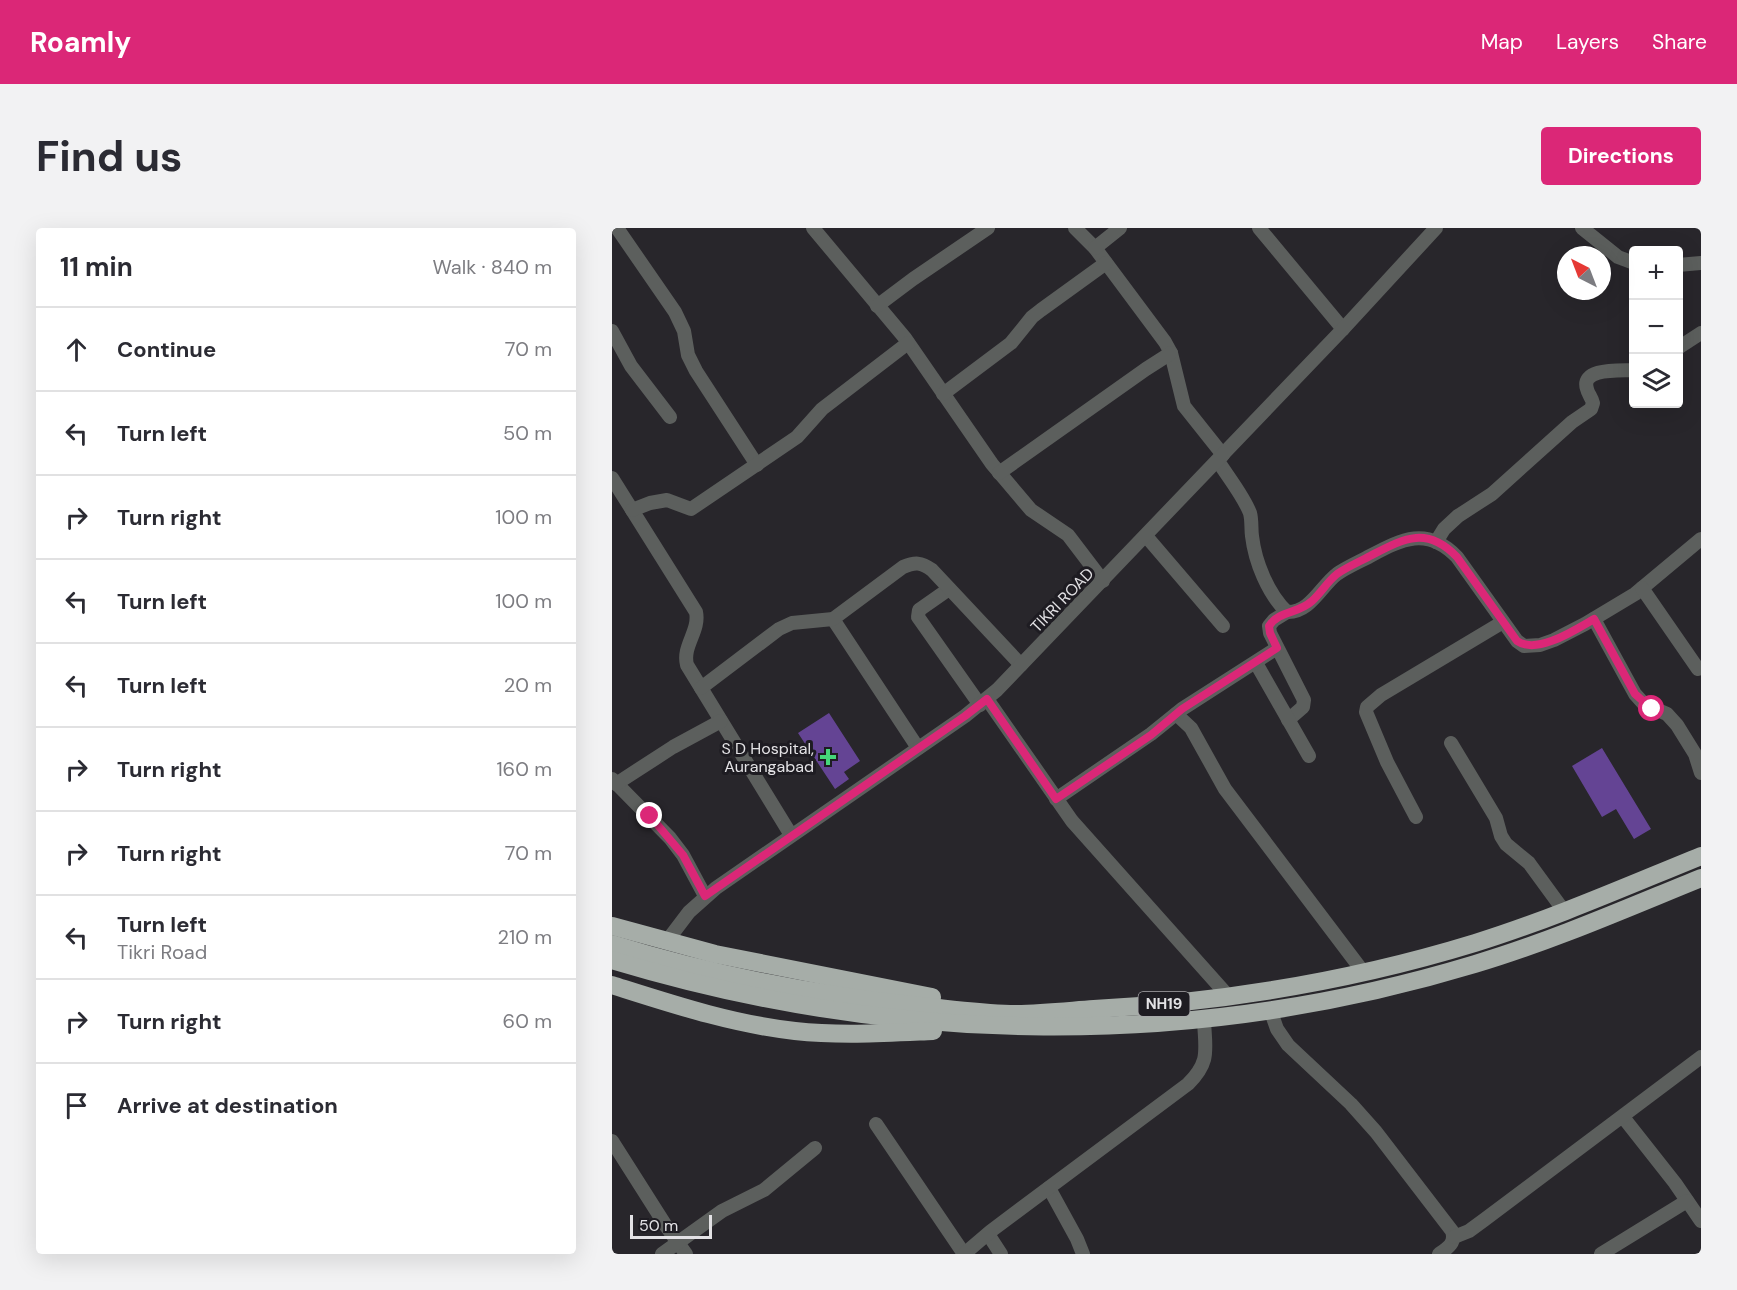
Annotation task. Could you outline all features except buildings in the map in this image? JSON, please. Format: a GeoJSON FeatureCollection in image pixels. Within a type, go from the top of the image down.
{"type":"FeatureCollection","features":[{"type":"Feature","properties":{"kind":"highway","name":"NH19"},"geometry":{"type":"LineString","coordinates":[[612,944],[684,965],[759,983],[853,999],[1012,1020],[1229,997],[1364,973],[1478,942],[1564,911],[1701,856]]}},
{"type":"Feature","properties":{"kind":"highway","name":"NH19"},"geometry":{"type":"LineString","coordinates":[[612,960],[704,986],[791,1004],[880,1017],[1122,1025],[1204,1019],[1271,1011],[1364,994],[1478,964],[1570,931],[1701,878]]}},
{"type":"Feature","properties":{"kind":"highway"},"geometry":{"type":"LineString","coordinates":[[612,926],[715,954],[880,986],[1012,1020]]}},
{"type":"Feature","properties":{"kind":"highway"},"geometry":{"type":"LineString","coordinates":[[612,985],[713,1016],[795,1031],[878,1034],[1012,1020]]}},
{"type":"Feature","properties":{"kind":"street"},"geometry":{"type":"LineString","coordinates":[[617,228],[675,312],[684,331],[688,355],[696,371],[757,465]]}},
{"type":"Feature","properties":{"kind":"street"},"geometry":{"type":"LineString","coordinates":[[813,228],[908,343],[999,472],[1031,510],[1068,535],[1104,581]]}},
{"type":"Feature","properties":{"kind":"street"},"geometry":{"type":"LineString","coordinates":[[877,306],[922,272],[988,228]]}},
{"type":"Feature","properties":{"kind":"street"},"geometry":{"type":"LineString","coordinates":[[1075,228],[1095,248],[1141,309],[1171,354],[1184,406],[1221,458],[1247,506],[1251,516],[1254,549],[1263,573],[1268,586],[1287,612]]}},
{"type":"Feature","properties":{"kind":"street"},"geometry":{"type":"LineString","coordinates":[[1095,248],[1120,228]]}},
{"type":"Feature","properties":{"kind":"street"},"geometry":{"type":"LineString","coordinates":[[1259,228],[1343,329]]}},
{"type":"Feature","properties":{"kind":"street","name":"TIKRI ROAD"},"geometry":{"type":"LineString","coordinates":[[667,941],[688,912],[705,896],[983,702],[1104,581],[1436,228]]}},
{"type":"Feature","properties":{"kind":"street"},"geometry":{"type":"LineString","coordinates":[[1582,228],[1609,251],[1629,262]]}},
{"type":"Feature","properties":{"kind":"street"},"geometry":{"type":"LineString","coordinates":[[943,393],[1011,343],[1032,317],[1106,263]]}},
{"type":"Feature","properties":{"kind":"street"},"geometry":{"type":"LineString","coordinates":[[1683,265],[1701,263]]}},
{"type":"Feature","properties":{"kind":"street"},"geometry":{"type":"LineString","coordinates":[[612,331],[631,366],[670,417]]}},
{"type":"Feature","properties":{"kind":"street"},"geometry":{"type":"LineString","coordinates":[[1683,345],[1701,333]]}},
{"type":"Feature","properties":{"kind":"street"},"geometry":{"type":"LineString","coordinates":[[632,510],[650,503],[668,500],[691,509],[797,437],[822,408],[908,343]]}},
{"type":"Feature","properties":{"kind":"street"},"geometry":{"type":"LineString","coordinates":[[999,472],[1140,373],[1171,354]]}},
{"type":"Feature","properties":{"kind":"street"},"geometry":{"type":"LineString","coordinates":[[1436,542],[1444,529],[1458,516],[1492,494],[1572,422],[1591,409],[1593,402],[1587,390],[1587,384],[1594,374],[1629,370]]}},
{"type":"Feature","properties":{"kind":"street"},"geometry":{"type":"LineString","coordinates":[[612,478],[696,612],[698,620],[685,658],[687,665],[791,835]]}},
{"type":"Feature","properties":{"kind":"street"},"geometry":{"type":"LineString","coordinates":[[1146,536],[1223,626]]}},
{"type":"Feature","properties":{"kind":"street"},"geometry":{"type":"LineString","coordinates":[[1288,720],[1303,707],[1304,700],[1277,648],[1269,626],[1287,612],[1295,612],[1302,608],[1337,574],[1393,544],[1414,537],[1436,542],[1449,548],[1517,641],[1524,646],[1531,646],[1554,640],[1594,619],[1642,588],[1701,539]]}},
{"type":"Feature","properties":{"kind":"street"},"geometry":{"type":"LineString","coordinates":[[700,688],[779,629],[792,623],[833,619],[903,567],[912,563],[923,563],[932,570],[1021,665]]}},
{"type":"Feature","properties":{"kind":"street"},"geometry":{"type":"LineString","coordinates":[[1642,588],[1698,669]]}},
{"type":"Feature","properties":{"kind":"street"},"geometry":{"type":"LineString","coordinates":[[949,589],[919,610],[918,617],[1072,821],[1229,997]]}},
{"type":"Feature","properties":{"kind":"street"},"geometry":{"type":"LineString","coordinates":[[833,619],[918,748]]}},
{"type":"Feature","properties":{"kind":"street"},"geometry":{"type":"LineString","coordinates":[[1594,619],[1635,694],[1644,704],[1666,714],[1677,725],[1695,754],[1701,772]]}},
{"type":"Feature","properties":{"kind":"street"},"geometry":{"type":"LineString","coordinates":[[1416,817],[1379,746],[1366,712],[1367,707],[1381,695],[1503,622]]}},
{"type":"Feature","properties":{"kind":"street"},"geometry":{"type":"LineString","coordinates":[[1056,799],[1151,735],[1176,714],[1277,648]]}},
{"type":"Feature","properties":{"kind":"street"},"geometry":{"type":"LineString","coordinates":[[1256,663],[1309,756]]}},
{"type":"Feature","properties":{"kind":"street"},"geometry":{"type":"LineString","coordinates":[[1176,714],[1191,728],[1225,789],[1364,973]]}},
{"type":"Feature","properties":{"kind":"street"},"geometry":{"type":"LineString","coordinates":[[705,896],[683,855],[670,838],[614,781],[721,720]]}},
{"type":"Feature","properties":{"kind":"street"},"geometry":{"type":"LineString","coordinates":[[1451,743],[1496,818],[1506,844],[1529,863],[1564,911]]}},
{"type":"Feature","properties":{"kind":"street"},"geometry":{"type":"LineString","coordinates":[[1271,1011],[1277,1029],[1288,1045],[1351,1104],[1376,1132],[1452,1231],[1454,1237],[1452,1243],[1439,1254]]}},
{"type":"Feature","properties":{"kind":"street"},"geometry":{"type":"LineString","coordinates":[[876,1124],[964,1254],[1197,1076],[1204,1066],[1205,1058],[1204,1019]]}},
{"type":"Feature","properties":{"kind":"street"},"geometry":{"type":"LineString","coordinates":[[1454,1237],[1469,1231],[1701,1057]]}},
{"type":"Feature","properties":{"kind":"street"},"geometry":{"type":"LineString","coordinates":[[1623,1117],[1701,1221]]}},
{"type":"Feature","properties":{"kind":"street"},"geometry":{"type":"LineString","coordinates":[[612,1141],[682,1249]]}},
{"type":"Feature","properties":{"kind":"street"},"geometry":{"type":"LineString","coordinates":[[662,1254],[682,1249],[722,1211],[764,1190],[815,1148]]}},
{"type":"Feature","properties":{"kind":"street"},"geometry":{"type":"LineString","coordinates":[[1049,1188],[1083,1254]]}},
{"type":"Feature","properties":{"kind":"street"},"geometry":{"type":"LineString","coordinates":[[1600,1254],[1687,1201]]}},
{"type":"Feature","properties":{"kind":"street"},"geometry":{"type":"LineString","coordinates":[[988,1234],[1002,1254]]}},
{"type":"Feature","properties":{"kind":"place","name":"S D Hospital, Aurangabad"},"geometry":{"type":"Point","coordinates":[828,757]}},
{"type":"Feature","properties":{"kind":"route"},"geometry":{"type":"LineString","coordinates":[[650,816],[683,855],[705,896],[987,699],[1056,799],[1151,735],[1182,709],[1277,648],[1269,626],[1274,620],[1287,612],[1295,612],[1302,608],[1346,568],[1393,544],[1414,537],[1436,542],[1449,548],[1517,641],[1524,646],[1540,645],[1554,640],[1594,619],[1635,694],[1652,709]]}}]}
